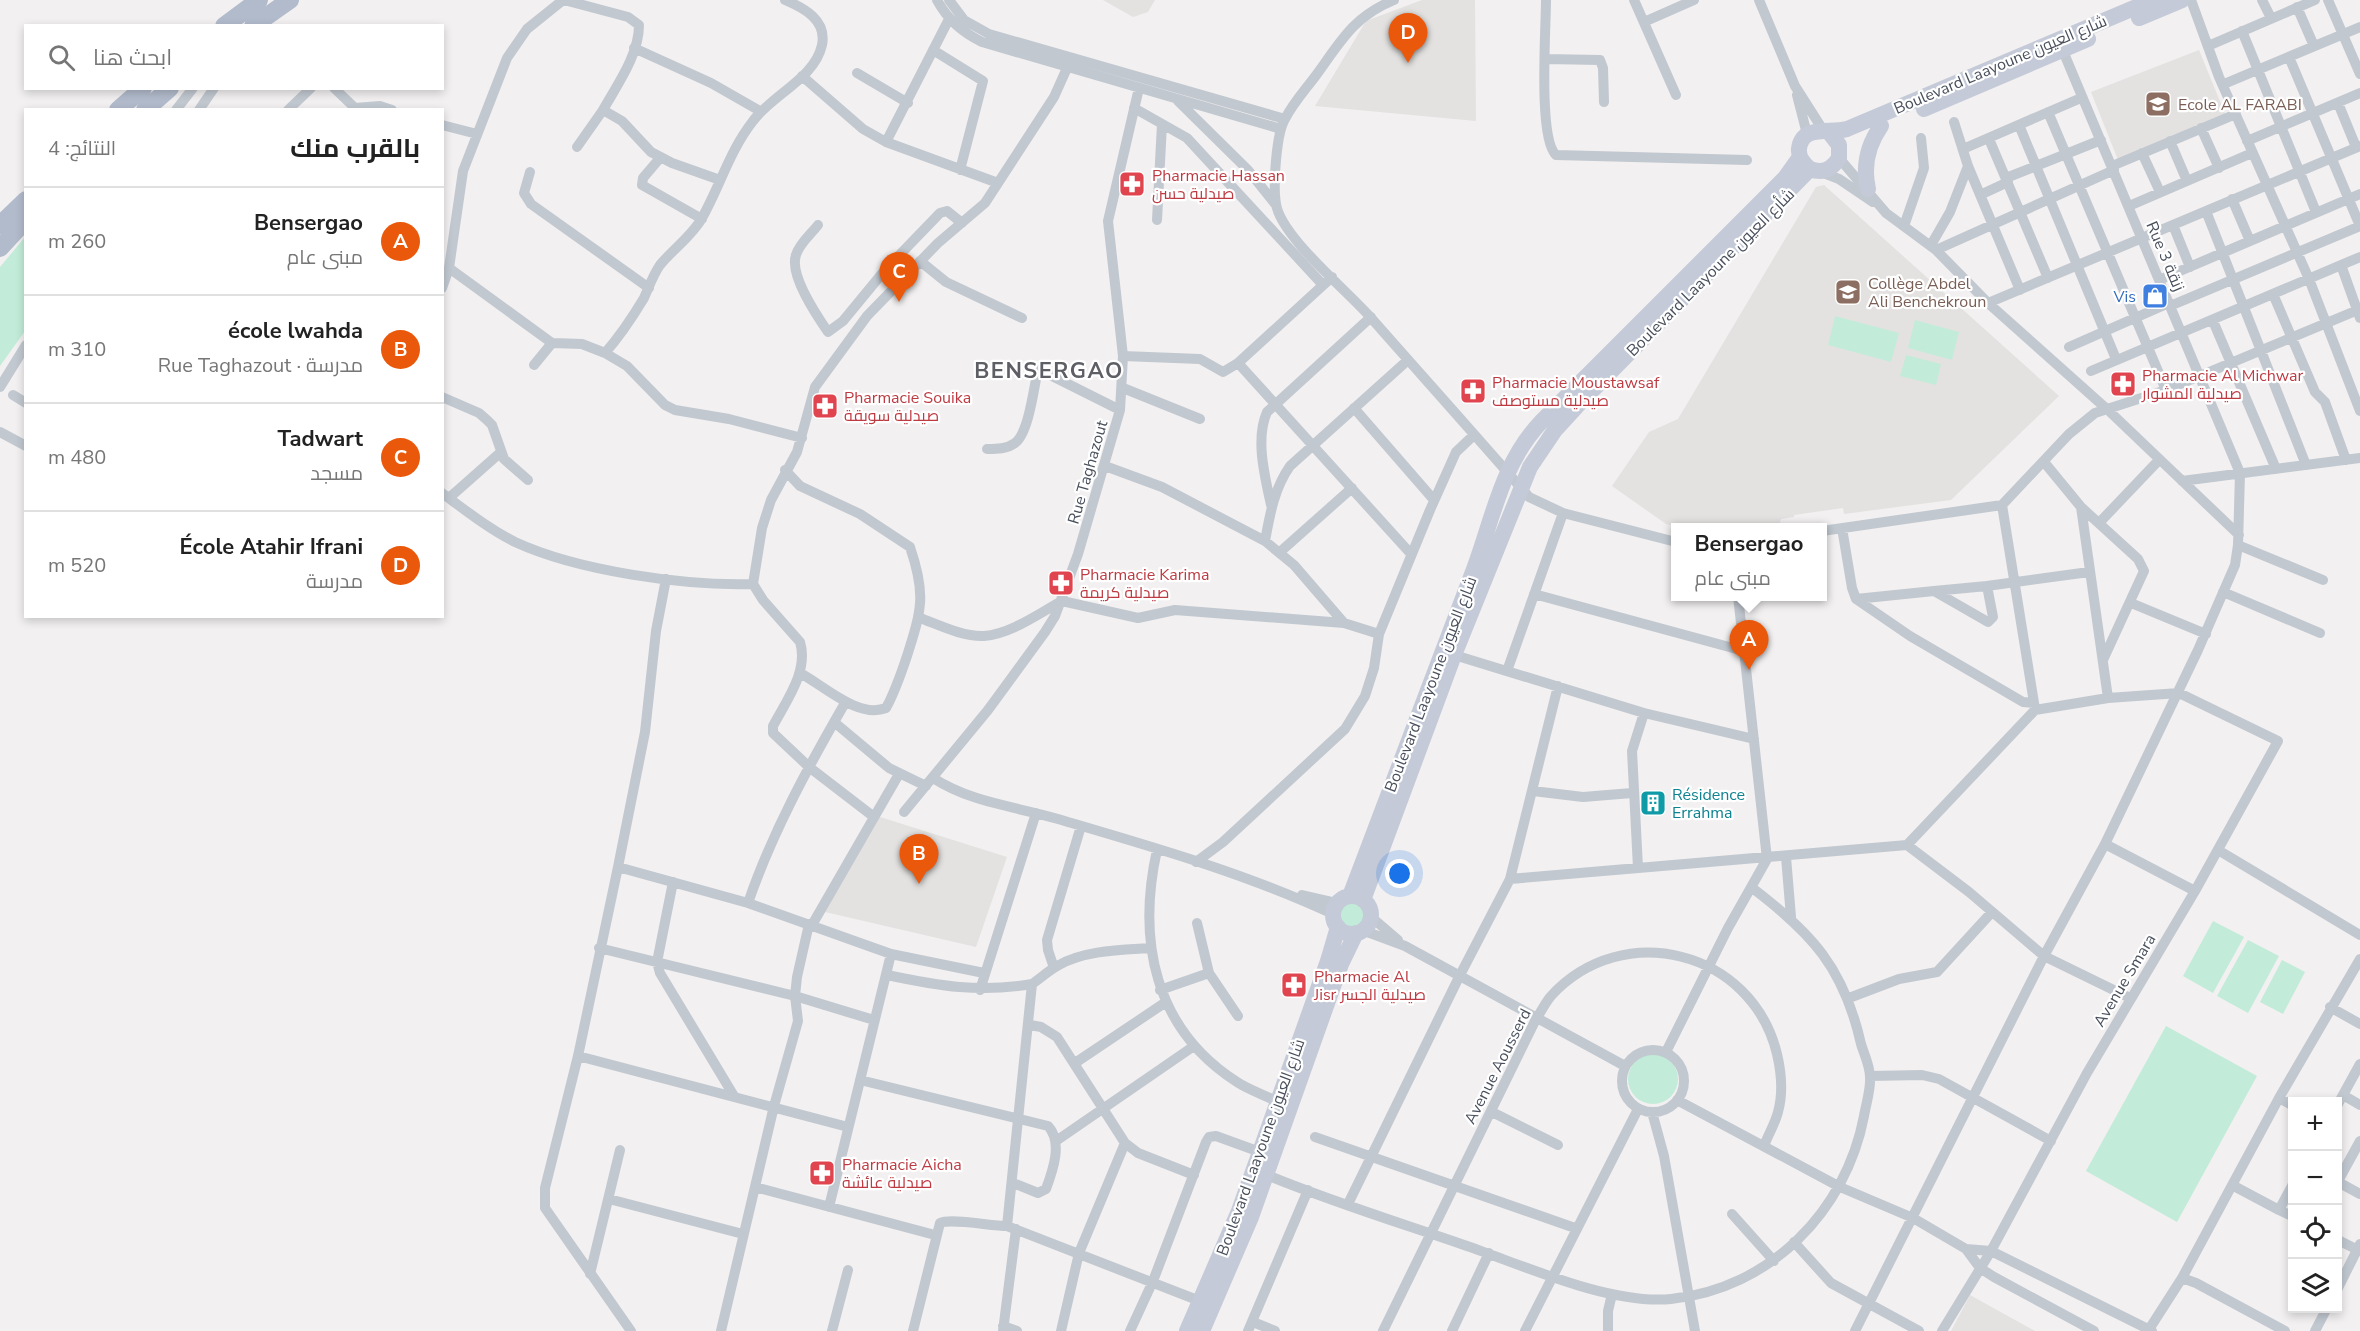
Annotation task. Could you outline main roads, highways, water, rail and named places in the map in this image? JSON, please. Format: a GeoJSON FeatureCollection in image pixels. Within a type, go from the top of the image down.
{"type":"FeatureCollection","features":[{"type":"Feature","properties":{"kind":"main road"},"geometry":{"type":"LineString","coordinates":[[255,24],[290,0]]}},
{"type":"Feature","properties":{"kind":"main road"},"geometry":{"type":"LineString","coordinates":[[231,24],[270,12]]}},
{"type":"Feature","properties":{"kind":"main road"},"geometry":{"type":"LineString","coordinates":[[120,108],[141,90]]}},
{"type":"Feature","properties":{"kind":"main road"},"geometry":{"type":"LineString","coordinates":[[148,108],[168,90]]}},
{"type":"Feature","properties":{"kind":"main road"},"geometry":{"type":"LineString","coordinates":[[0,225],[24,202]]}},
{"type":"Feature","properties":{"kind":"main road"},"geometry":{"type":"LineString","coordinates":[[0,248],[24,222]]}},
{"type":"Feature","properties":{"kind":"place","name":"École Atahir Ifrani"},"geometry":{"type":"Point","coordinates":[1408,63]}},
{"type":"Feature","properties":{"kind":"place","name":"Ecole AL FARABI"},"geometry":{"type":"Point","coordinates":[2158,104]}},
{"type":"Feature","properties":{"kind":"place","name":"Pharmacie Hassan صيدلية حسن"},"geometry":{"type":"Point","coordinates":[1132,184]}},
{"type":"Feature","properties":{"kind":"place","name":"Collège Abdel Ali Benchekroun"},"geometry":{"type":"Point","coordinates":[1848,292]}},
{"type":"Feature","properties":{"kind":"place","name":"Vis"},"geometry":{"type":"Point","coordinates":[2155,296]}},
{"type":"Feature","properties":{"kind":"place","name":"Tadwart"},"geometry":{"type":"Point","coordinates":[899,302]}},
{"type":"Feature","properties":{"kind":"place","name":"Pharmacie Al Michwar صيدلية المشوار"},"geometry":{"type":"Point","coordinates":[2123,384]}},
{"type":"Feature","properties":{"kind":"place","name":"Pharmacie Moustawsaf صيدلية مستوصف"},"geometry":{"type":"Point","coordinates":[1473,391]}},
{"type":"Feature","properties":{"kind":"place","name":"Pharmacie Souika صيدلية سويقة"},"geometry":{"type":"Point","coordinates":[825,406]}},
{"type":"Feature","properties":{"kind":"place","name":"Pharmacie Karima صيدلية كريمة"},"geometry":{"type":"Point","coordinates":[1061,583]}},
{"type":"Feature","properties":{"kind":"place","name":"Bensergao"},"geometry":{"type":"Point","coordinates":[1749,670]}},
{"type":"Feature","properties":{"kind":"place","name":"Résidence Errahma"},"geometry":{"type":"Point","coordinates":[1653,803]}},
{"type":"Feature","properties":{"kind":"place","name":"école lwahda"},"geometry":{"type":"Point","coordinates":[919,884]}},
{"type":"Feature","properties":{"kind":"place","name":"Pharmacie Al Jisr صيدلية الجسر"},"geometry":{"type":"Point","coordinates":[1294,985]}},
{"type":"Feature","properties":{"kind":"place","name":"Pharmacie Aicha صيدلية عائشة"},"geometry":{"type":"Point","coordinates":[822,1173]}},
{"type":"Feature","properties":{"kind":"district","name":"BENSERGAO"},"geometry":{"type":"Point","coordinates":[1049,370]}}]}
